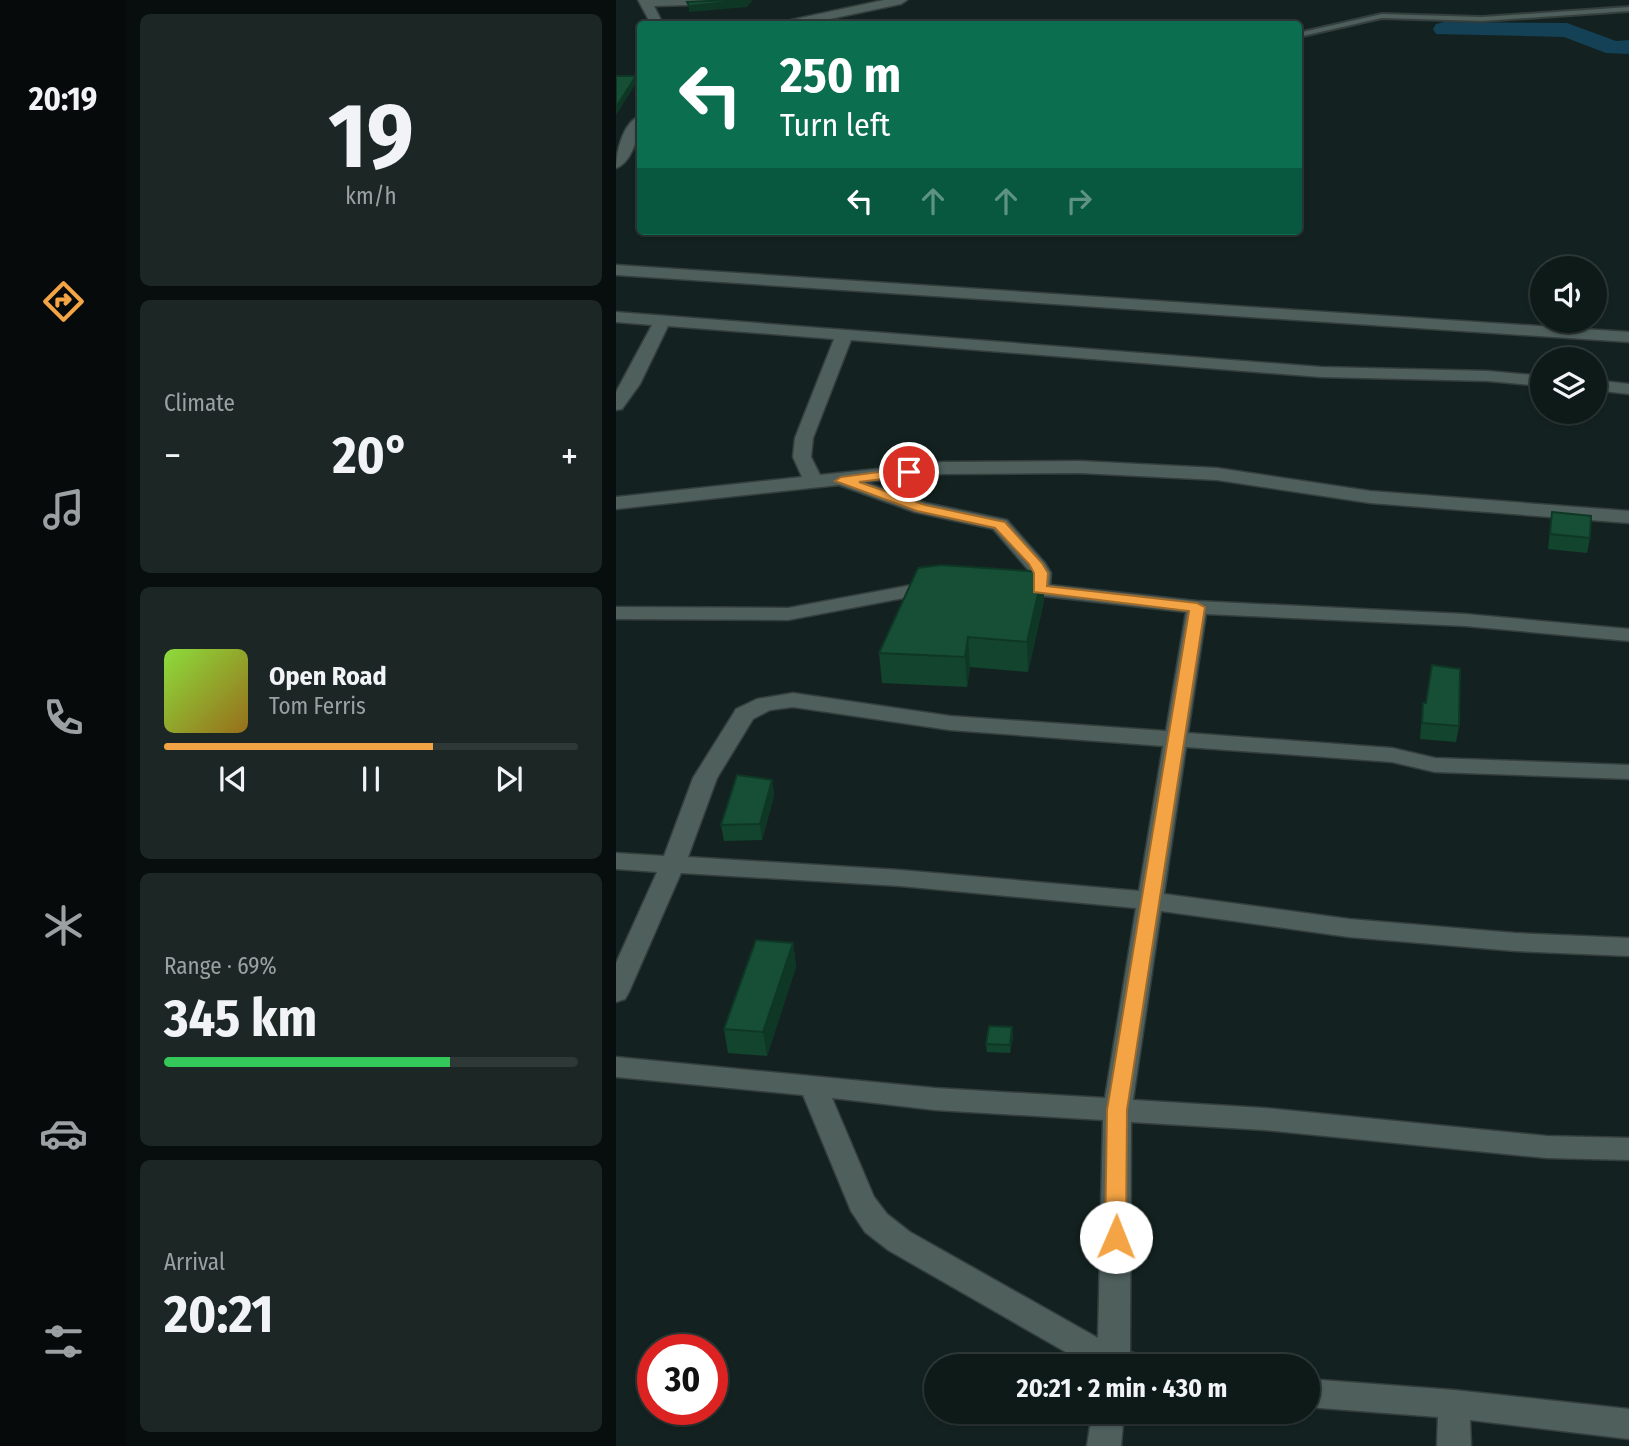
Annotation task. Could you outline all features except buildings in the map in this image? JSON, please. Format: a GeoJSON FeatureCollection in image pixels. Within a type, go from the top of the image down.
{"type":"FeatureCollection","features":[{"type":"Feature","properties":{"kind":"street"},"geometry":{"type":"LineString","coordinates":[[655,21],[645,2],[728,0]]}},
{"type":"Feature","properties":{"kind":"street"},"geometry":{"type":"LineString","coordinates":[[805,21],[901,0]]}},
{"type":"Feature","properties":{"kind":"street"},"geometry":{"type":"LineString","coordinates":[[616,164],[637,126]]}},
{"type":"Feature","properties":{"kind":"street"},"geometry":{"type":"LineString","coordinates":[[616,270],[1629,337]]}},
{"type":"Feature","properties":{"kind":"street"},"geometry":{"type":"LineString","coordinates":[[616,317],[1307,371],[1488,376],[1530,380]]}},
{"type":"Feature","properties":{"kind":"street"},"geometry":{"type":"LineString","coordinates":[[616,405],[631,384],[662,321]]}},
{"type":"Feature","properties":{"kind":"street"},"geometry":{"type":"LineString","coordinates":[[814,482],[802,457],[804,438],[845,336]]}},
{"type":"Feature","properties":{"kind":"street"},"geometry":{"type":"LineString","coordinates":[[1607,386],[1629,389]]}},
{"type":"Feature","properties":{"kind":"street"},"geometry":{"type":"LineString","coordinates":[[616,503],[967,466],[1107,468],[1226,475],[1370,497],[1629,517]]}},
{"type":"Feature","properties":{"kind":"street"},"geometry":{"type":"LineString","coordinates":[[841,481],[921,508],[1000,524],[1035,563],[1041,573],[1040,589]]}},
{"type":"Feature","properties":{"kind":"street"},"geometry":{"type":"LineString","coordinates":[[616,613],[788,614],[912,589],[963,586]]}},
{"type":"Feature","properties":{"kind":"street"},"geometry":{"type":"LineString","coordinates":[[989,587],[1040,589],[1197,607],[1465,621],[1629,635]]}},
{"type":"Feature","properties":{"kind":"street"},"geometry":{"type":"LineString","coordinates":[[1122,1354],[1117,1110],[1197,607]]}},
{"type":"Feature","properties":{"kind":"street"},"geometry":{"type":"LineString","coordinates":[[616,992],[673,864],[693,804],[717,757],[744,714],[765,705],[793,700],[950,723],[1392,755],[1435,765],[1629,772]]}},
{"type":"Feature","properties":{"kind":"street"},"geometry":{"type":"LineString","coordinates":[[616,861],[900,877],[1150,901],[1349,928],[1515,942],[1629,947]]}},
{"type":"Feature","properties":{"kind":"street"},"geometry":{"type":"LineString","coordinates":[[616,1067],[813,1085],[935,1100],[1264,1119],[1547,1147],[1629,1149]]}},
{"type":"Feature","properties":{"kind":"street"},"geometry":{"type":"LineString","coordinates":[[813,1085],[862,1203],[876,1223],[900,1241],[952,1272],[1102,1354]]}},
{"type":"Feature","properties":{"kind":"street"},"geometry":{"type":"LineString","coordinates":[[1320,1394],[1454,1404],[1629,1424]]}},
{"type":"Feature","properties":{"kind":"street"},"geometry":{"type":"LineString","coordinates":[[1454,1404],[1454,1446]]}},
{"type":"Feature","properties":{"kind":"street"},"geometry":{"type":"LineString","coordinates":[[1104,1446],[1107,1424]]}},
{"type":"Feature","properties":{"kind":"lane"},"geometry":{"type":"LineString","coordinates":[[1302,34],[1382,16],[1482,19],[1629,9]]}},
{"type":"Feature","properties":{"kind":"waterway"},"geometry":{"type":"LineString","coordinates":[[1444,29],[1567,30],[1614,48],[1629,47]]}},
{"type":"Feature","properties":{"kind":"route"},"geometry":{"type":"LineString","coordinates":[[909,472],[841,481],[921,508],[1000,524],[1035,563],[1041,573],[1040,589],[1197,607],[1117,1110],[1116,1237]]}}]}
